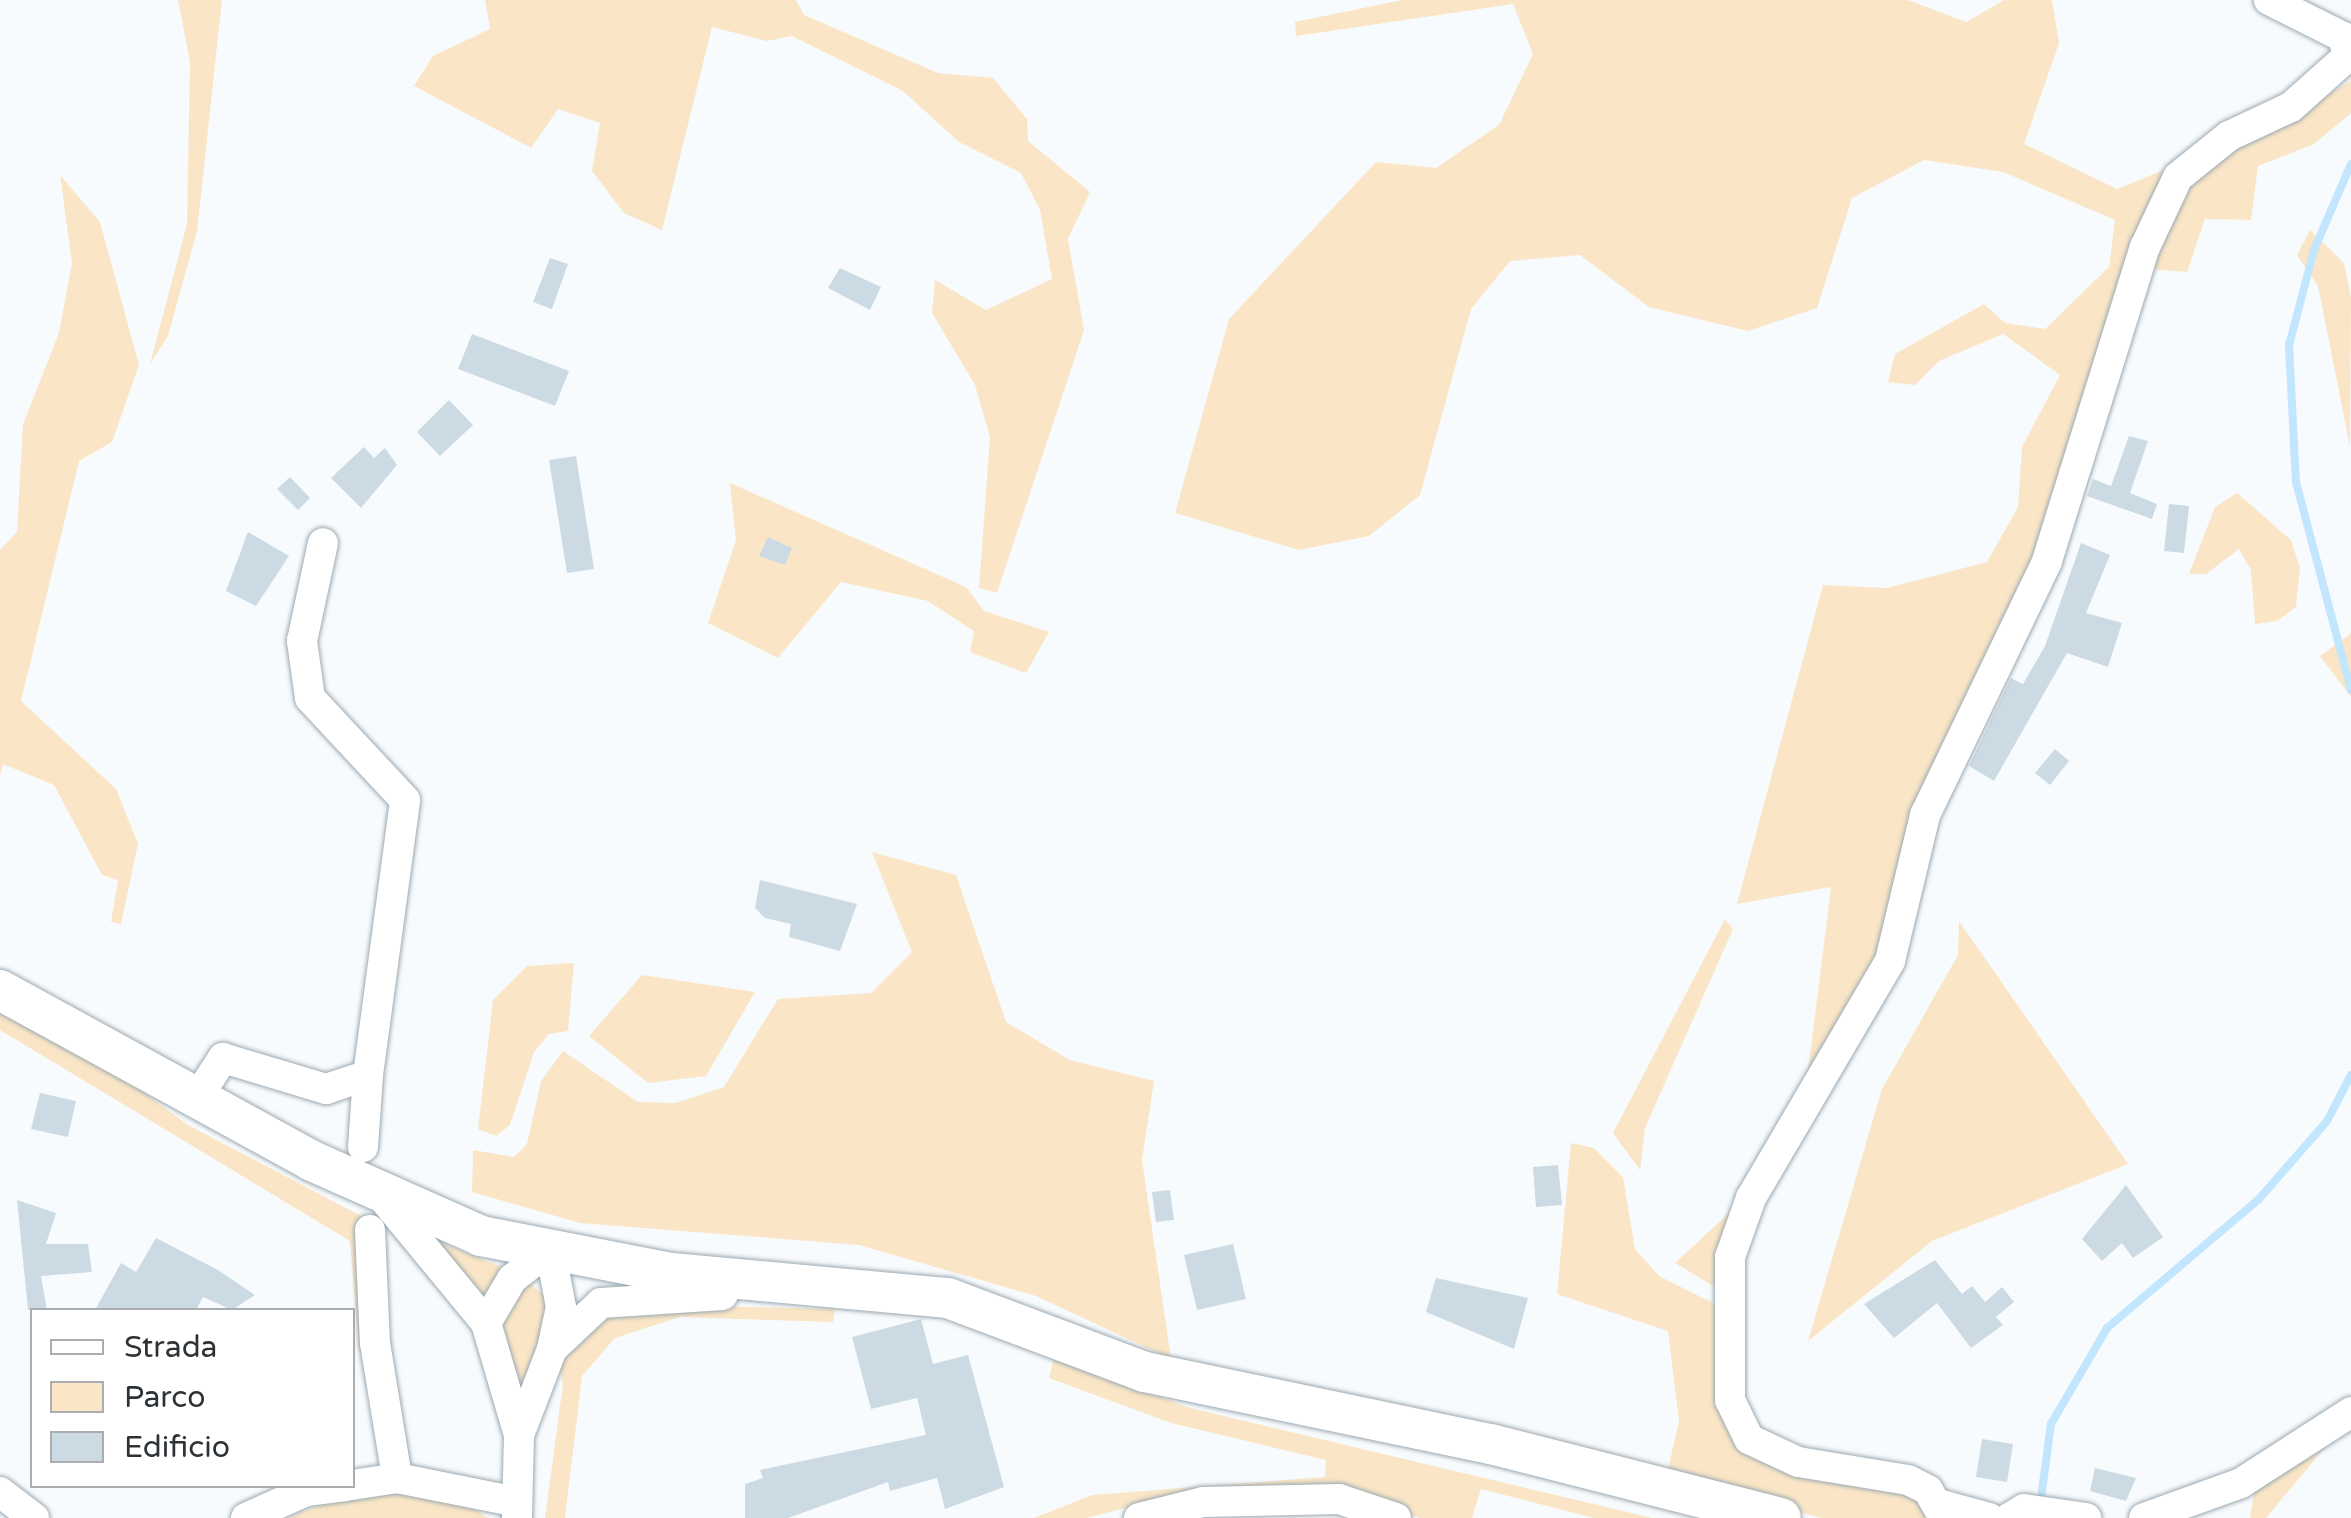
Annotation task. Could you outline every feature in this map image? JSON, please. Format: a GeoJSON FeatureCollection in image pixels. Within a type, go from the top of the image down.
{"type":"FeatureCollection","features":[{"type":"Feature","properties":{"kind":"main road"},"geometry":{"type":"LineString","coordinates":[[0,990],[197,1098],[375,1188],[481,1236],[672,1273],[948,1298],[1145,1372],[1491,1444],[1781,1518]]}},
{"type":"Feature","properties":{"kind":"street"},"geometry":{"type":"LineString","coordinates":[[1989,1518],[1941,1511],[1881,1469],[1798,1462],[1749,1439],[1730,1400],[1730,1257],[1760,1182],[1890,961],[1925,815],[2044,568],[2145,247],[2178,177],[2229,136],[2291,108],[2348,56],[2343,38],[2269,0]]}},
{"type":"Feature","properties":{"kind":"street"},"geometry":{"type":"LineString","coordinates":[[323,543],[302,641],[310,698],[405,800],[368,1075],[363,1147]]}},
{"type":"Feature","properties":{"kind":"street"},"geometry":{"type":"LineString","coordinates":[[197,1098],[223,1058],[326,1089],[368,1075]]}},
{"type":"Feature","properties":{"kind":"street"},"geometry":{"type":"LineString","coordinates":[[355,1484],[397,1478],[517,1510],[519,1435],[486,1322],[375,1188]]}},
{"type":"Feature","properties":{"kind":"street"},"geometry":{"type":"LineString","coordinates":[[370,1230],[374,1342],[397,1478]]}},
{"type":"Feature","properties":{"kind":"street"},"geometry":{"type":"LineString","coordinates":[[486,1322],[512,1279],[550,1249],[561,1307],[552,1350],[519,1435]]}},
{"type":"Feature","properties":{"kind":"street"},"geometry":{"type":"LineString","coordinates":[[552,1350],[602,1303],[658,1293],[843,1299],[895,1291]]}},
{"type":"Feature","properties":{"kind":"street"},"geometry":{"type":"LineString","coordinates":[[2144,1518],[2241,1483],[2351,1412]]}},
{"type":"Feature","properties":{"kind":"street"},"geometry":{"type":"LineString","coordinates":[[246,1518],[306,1491],[328,1488]]}},
{"type":"Feature","properties":{"kind":"street"},"geometry":{"type":"LineString","coordinates":[[0,1492],[34,1518]]}},
{"type":"Feature","properties":{"kind":"street"},"geometry":{"type":"LineString","coordinates":[[1140,1518],[1203,1502],[1339,1499],[1396,1518]]}},
{"type":"Feature","properties":{"kind":"street"},"geometry":{"type":"LineString","coordinates":[[2009,1518],[2024,1509],[2086,1518]]}},
{"type":"Feature","properties":{"kind":"green space"},"geometry":{"type":"Polygon","coordinates":[[[178,0],[222,0],[197,231],[168,336],[150,364],[187,224],[190,62],[178,0]]]}},
{"type":"Feature","properties":{"kind":"green space"},"geometry":{"type":"Polygon","coordinates":[[[485,0],[796,0],[804,15],[938,73],[993,78],[1027,119],[1028,141],[1090,192],[1068,239],[1084,330],[997,593],[979,588],[990,437],[975,385],[932,313],[935,280],[986,310],[1052,279],[1040,210],[1021,173],[959,142],[903,91],[792,36],[767,41],[712,27],[662,230],[624,213],[592,171],[600,123],[558,109],[531,148],[414,86],[433,56],[490,29],[485,0]]]}},
{"type":"Feature","properties":{"kind":"green space"},"geometry":{"type":"Polygon","coordinates":[[[1402,0],[1908,0],[1966,22],[2004,0],[2052,0],[2059,43],[2024,144],[2117,189],[2171,167],[2039,559],[1885,938],[1808,1071],[1831,887],[1737,904],[1823,585],[1887,588],[1987,562],[2018,507],[2022,447],[2060,375],[2003,334],[1939,361],[1915,385],[1888,382],[1895,354],[1984,304],[2005,323],[2045,329],[2109,267],[2115,220],[2003,172],[1924,160],[1852,198],[1817,308],[1748,331],[1649,307],[1580,255],[1510,261],[1471,309],[1420,495],[1369,536],[1299,550],[1175,513],[1229,319],[1376,162],[1436,168],[1499,125],[1533,54],[1513,4],[1296,36],[1295,22],[1402,0]]]}},
{"type":"Feature","properties":{"kind":"green space"},"geometry":{"type":"Polygon","coordinates":[[[2351,81],[2351,113],[2314,144],[2258,166],[2251,220],[2205,219],[2187,272],[2150,269],[2182,179],[2351,81]]]}},
{"type":"Feature","properties":{"kind":"green space"},"geometry":{"type":"Polygon","coordinates":[[[60,175],[100,222],[139,365],[112,442],[79,461],[21,701],[116,789],[138,844],[121,924],[111,922],[118,880],[102,875],[54,785],[3,764],[0,775],[0,550],[17,532],[23,424],[59,333],[72,263],[60,175]]]}},
{"type":"Feature","properties":{"kind":"green space"},"geometry":{"type":"Polygon","coordinates":[[[2310,230],[2344,263],[2351,297],[2350,447],[2318,286],[2297,255],[2310,230]]]}},
{"type":"Feature","properties":{"kind":"green space"},"geometry":{"type":"Polygon","coordinates":[[[730,483],[966,587],[984,611],[1049,632],[1026,673],[970,652],[974,631],[928,601],[841,582],[778,658],[708,623],[736,540],[730,483]]]}},
{"type":"Feature","properties":{"kind":"green space"},"geometry":{"type":"Polygon","coordinates":[[[2237,493],[2291,540],[2300,568],[2296,607],[2277,621],[2255,624],[2251,570],[2239,549],[2206,574],[2189,574],[2215,507],[2237,493]]]}},
{"type":"Feature","properties":{"kind":"green space"},"geometry":{"type":"Polygon","coordinates":[[[2351,633],[2351,697],[2320,656],[2351,633]]]}},
{"type":"Feature","properties":{"kind":"green space"},"geometry":{"type":"Polygon","coordinates":[[[872,852],[956,875],[1006,1022],[1070,1060],[1154,1081],[1142,1160],[1171,1359],[1036,1296],[859,1245],[580,1223],[472,1192],[473,1150],[514,1157],[527,1144],[541,1081],[563,1051],[638,1102],[676,1103],[724,1087],[778,999],[871,993],[912,952],[872,852]]]}},
{"type":"Feature","properties":{"kind":"green space"},"geometry":{"type":"Polygon","coordinates":[[[1725,919],[1733,929],[1645,1128],[1640,1170],[1613,1133],[1725,919]]]}},
{"type":"Feature","properties":{"kind":"green space"},"geometry":{"type":"Polygon","coordinates":[[[1959,921],[2128,1164],[1932,1241],[1808,1341],[1882,1089],[1958,955],[1959,921]]]}},
{"type":"Feature","properties":{"kind":"green space"},"geometry":{"type":"Polygon","coordinates":[[[574,963],[568,1031],[549,1034],[534,1052],[510,1125],[496,1136],[478,1129],[493,1000],[527,966],[574,963]]]}},
{"type":"Feature","properties":{"kind":"green space"},"geometry":{"type":"Polygon","coordinates":[[[642,975],[755,992],[706,1076],[648,1083],[589,1036],[642,975]]]}},
{"type":"Feature","properties":{"kind":"green space"},"geometry":{"type":"Polygon","coordinates":[[[0,1007],[98,1059],[188,1125],[361,1216],[369,1358],[359,1351],[350,1241],[0,1030],[0,1007]]]}},
{"type":"Feature","properties":{"kind":"green space"},"geometry":{"type":"Polygon","coordinates":[[[1571,1143],[1594,1148],[1623,1177],[1635,1249],[1659,1276],[1717,1305],[1742,1443],[1772,1467],[1911,1487],[1928,1518],[1822,1518],[1666,1478],[1679,1421],[1668,1331],[1557,1294],[1571,1143]]]}},
{"type":"Feature","properties":{"kind":"green space"},"geometry":{"type":"Polygon","coordinates":[[[1744,1199],[1720,1290],[1675,1263],[1744,1199]]]}},
{"type":"Feature","properties":{"kind":"green space"},"geometry":{"type":"Polygon","coordinates":[[[431,1239],[504,1268],[486,1302],[431,1239]]]}},
{"type":"Feature","properties":{"kind":"green space"},"geometry":{"type":"Polygon","coordinates":[[[526,1280],[552,1303],[524,1400],[503,1331],[506,1307],[526,1280]]]}},
{"type":"Feature","properties":{"kind":"green space"},"geometry":{"type":"Polygon","coordinates":[[[675,1305],[835,1309],[833,1322],[680,1317],[615,1338],[582,1376],[565,1518],[545,1518],[563,1384],[557,1358],[610,1314],[675,1305]]]}},
{"type":"Feature","properties":{"kind":"green space"},"geometry":{"type":"Polygon","coordinates":[[[1054,1357],[1190,1408],[1652,1518],[1594,1518],[1481,1489],[1472,1518],[1420,1518],[1346,1491],[1154,1501],[1086,1518],[1034,1518],[1092,1495],[1325,1477],[1326,1460],[1171,1423],[1049,1378],[1054,1357]]]}},
{"type":"Feature","properties":{"kind":"green space"},"geometry":{"type":"Polygon","coordinates":[[[2346,1422],[2266,1518],[2250,1518],[2256,1481],[2346,1422]]]}},
{"type":"Feature","properties":{"kind":"green space"},"geometry":{"type":"Polygon","coordinates":[[[395,1494],[468,1505],[488,1518],[287,1518],[332,1500],[395,1494]]]}},
{"type":"Feature","properties":{"kind":"building"},"geometry":{"type":"Polygon","coordinates":[[[550,258],[568,264],[552,309],[533,302],[550,258]]]}},
{"type":"Feature","properties":{"kind":"building"},"geometry":{"type":"Polygon","coordinates":[[[840,268],[881,287],[870,310],[828,288],[840,268]]]}},
{"type":"Feature","properties":{"kind":"building"},"geometry":{"type":"Polygon","coordinates":[[[472,334],[569,371],[555,406],[458,369],[472,334]]]}},
{"type":"Feature","properties":{"kind":"building"},"geometry":{"type":"Polygon","coordinates":[[[449,400],[473,425],[440,456],[417,432],[449,400]]]}},
{"type":"Feature","properties":{"kind":"building"},"geometry":{"type":"Polygon","coordinates":[[[2129,436],[2148,441],[2130,493],[2157,504],[2152,519],[2087,496],[2093,479],[2111,486],[2129,436]]]}},
{"type":"Feature","properties":{"kind":"building"},"geometry":{"type":"Polygon","coordinates":[[[364,447],[374,458],[385,448],[397,465],[361,508],[331,478],[364,447]]]}},
{"type":"Feature","properties":{"kind":"building"},"geometry":{"type":"Polygon","coordinates":[[[576,456],[594,569],[567,573],[549,460],[576,456]]]}},
{"type":"Feature","properties":{"kind":"building"},"geometry":{"type":"Polygon","coordinates":[[[290,477],[310,498],[298,510],[277,489],[290,477]]]}},
{"type":"Feature","properties":{"kind":"building"},"geometry":{"type":"Polygon","coordinates":[[[2169,504],[2189,506],[2184,553],[2164,551],[2169,504]]]}},
{"type":"Feature","properties":{"kind":"building"},"geometry":{"type":"Polygon","coordinates":[[[248,532],[289,556],[256,606],[226,591],[248,532]]]}},
{"type":"Feature","properties":{"kind":"building"},"geometry":{"type":"Polygon","coordinates":[[[768,537],[792,548],[785,565],[759,556],[768,537]]]}},
{"type":"Feature","properties":{"kind":"building"},"geometry":{"type":"Polygon","coordinates":[[[2081,543],[2110,555],[2086,613],[2122,623],[2108,667],[2067,653],[1994,781],[1969,766],[2011,678],[2023,684],[2045,646],[2081,543]]]}},
{"type":"Feature","properties":{"kind":"building"},"geometry":{"type":"Polygon","coordinates":[[[2055,749],[2069,761],[2050,785],[2035,773],[2055,749]]]}},
{"type":"Feature","properties":{"kind":"building"},"geometry":{"type":"Polygon","coordinates":[[[760,880],[857,904],[840,951],[789,937],[791,924],[765,918],[755,908],[760,880]]]}},
{"type":"Feature","properties":{"kind":"building"},"geometry":{"type":"Polygon","coordinates":[[[40,1093],[76,1101],[68,1137],[31,1129],[40,1093]]]}},
{"type":"Feature","properties":{"kind":"building"},"geometry":{"type":"Polygon","coordinates":[[[1558,1165],[1562,1205],[1536,1207],[1533,1167],[1558,1165]]]}},
{"type":"Feature","properties":{"kind":"building"},"geometry":{"type":"Polygon","coordinates":[[[2126,1185],[2163,1237],[2133,1258],[2122,1243],[2102,1261],[2082,1239],[2126,1185]]]}},
{"type":"Feature","properties":{"kind":"building"},"geometry":{"type":"Polygon","coordinates":[[[1170,1190],[1174,1220],[1156,1222],[1152,1192],[1170,1190]]]}},
{"type":"Feature","properties":{"kind":"building"},"geometry":{"type":"Polygon","coordinates":[[[17,1200],[56,1213],[46,1244],[88,1244],[92,1272],[41,1276],[47,1308],[28,1310],[17,1200]]]}},
{"type":"Feature","properties":{"kind":"building"},"geometry":{"type":"Polygon","coordinates":[[[156,1238],[218,1270],[255,1295],[235,1308],[203,1297],[197,1308],[96,1308],[121,1263],[136,1272],[156,1238]]]}},
{"type":"Feature","properties":{"kind":"building"},"geometry":{"type":"Polygon","coordinates":[[[1233,1244],[1246,1299],[1197,1310],[1184,1255],[1233,1244]]]}},
{"type":"Feature","properties":{"kind":"building"},"geometry":{"type":"Polygon","coordinates":[[[1935,1260],[1962,1294],[1972,1286],[1985,1302],[2002,1287],[2014,1302],[1996,1317],[2003,1325],[1971,1348],[1937,1303],[1894,1338],[1864,1304],[1935,1260]]]}},
{"type":"Feature","properties":{"kind":"building"},"geometry":{"type":"Polygon","coordinates":[[[1436,1278],[1528,1298],[1514,1349],[1426,1312],[1436,1278]]]}},
{"type":"Feature","properties":{"kind":"building"},"geometry":{"type":"Polygon","coordinates":[[[921,1319],[933,1364],[968,1355],[1004,1487],[945,1509],[937,1478],[890,1491],[888,1482],[788,1518],[745,1518],[745,1484],[763,1478],[760,1470],[926,1435],[917,1398],[871,1409],[852,1337],[921,1319]]]}},
{"type":"Feature","properties":{"kind":"building"},"geometry":{"type":"Polygon","coordinates":[[[1982,1439],[2013,1444],[2007,1482],[1976,1477],[1982,1439]]]}},
{"type":"Feature","properties":{"kind":"building"},"geometry":{"type":"Polygon","coordinates":[[[2095,1468],[2136,1478],[2126,1501],[2090,1491],[2095,1468]]]}},
{"type":"Feature","properties":{"kind":"waterway"},"geometry":{"type":"LineString","coordinates":[[2351,164],[2314,250],[2289,345],[2296,482],[2351,690]]}},
{"type":"Feature","properties":{"kind":"waterway"},"geometry":{"type":"LineString","coordinates":[[2040,1506],[2051,1424],[2107,1328],[2259,1199],[2327,1121],[2351,1075]]}}]}
